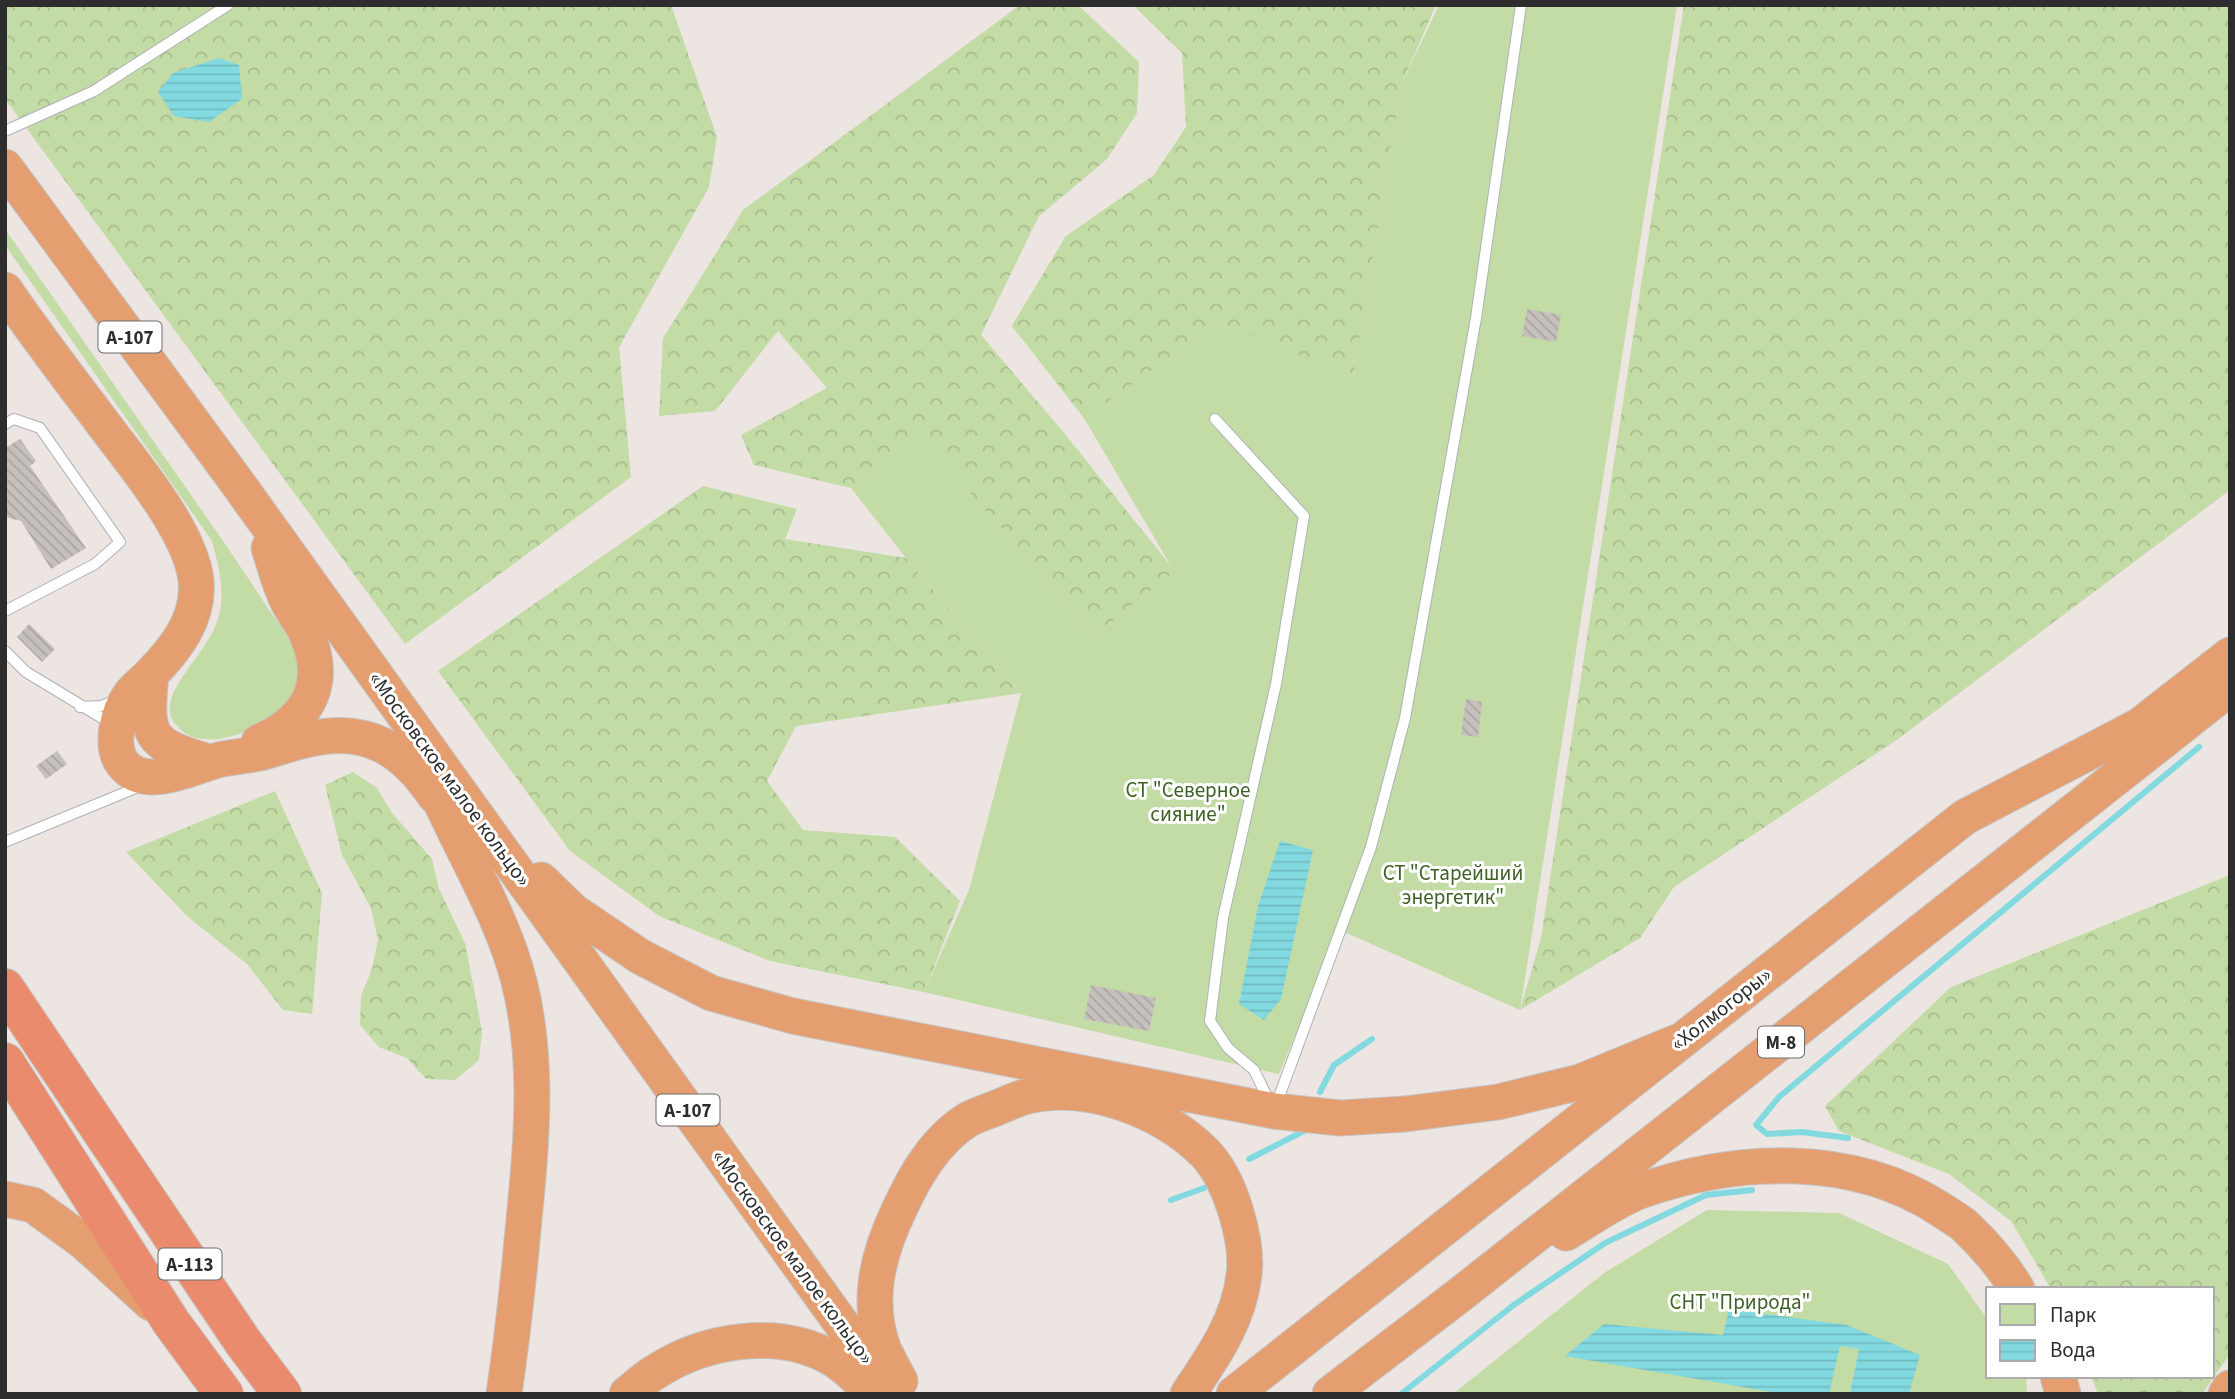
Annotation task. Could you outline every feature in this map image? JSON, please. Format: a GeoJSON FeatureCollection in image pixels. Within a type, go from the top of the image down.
{"type":"FeatureCollection","features":[{"type":"Feature","properties":{"kind":"highway","name":"«Московское малое кольцо»"},"geometry":{"type":"LineString","coordinates":[[5,167],[255,508],[891,1394]]}},
{"type":"Feature","properties":{"kind":"highway"},"geometry":{"type":"LineString","coordinates":[[5,290],[153,491],[179,533],[191,561],[196,578],[193,616],[173,650],[141,684],[144,754]]}},
{"type":"Feature","properties":{"kind":"highway"},"geometry":{"type":"LineString","coordinates":[[216,761],[287,728],[303,713],[314,687],[316,669],[313,651],[304,629],[288,603],[255,508]]}},
{"type":"Feature","properties":{"kind":"highway","name":"«Холмогоры»"},"geometry":{"type":"LineString","coordinates":[[1234,1394],[1965,817],[2139,726],[2230,655]]}},
{"type":"Feature","properties":{"kind":"highway"},"geometry":{"type":"LineString","coordinates":[[141,684],[153,733],[144,754]]}},
{"type":"Feature","properties":{"kind":"highway","name":"М-8"},"geometry":{"type":"LineString","coordinates":[[1330,1394],[2230,688]]}},
{"type":"Feature","properties":{"kind":"highway"},"geometry":{"type":"LineString","coordinates":[[406,718],[442,808],[471,863],[510,953],[528,1029],[532,1147],[504,1394]]}},
{"type":"Feature","properties":{"kind":"highway"},"geometry":{"type":"LineString","coordinates":[[144,754],[183,755],[216,761],[259,754],[311,738],[334,736],[370,739],[400,755],[412,765],[442,808]]}},
{"type":"Feature","properties":{"kind":"highway"},"geometry":{"type":"LineString","coordinates":[[484,826],[573,911],[641,957],[711,993],[793,1016],[1274,1111],[1340,1118],[1405,1114],[1497,1102],[1580,1082],[1682,1040]]}},
{"type":"Feature","properties":{"kind":"highway","name":"А-113"},"geometry":{"type":"LineString","coordinates":[[5,988],[221,1309],[282,1394]]}},
{"type":"Feature","properties":{"kind":"highway","name":"А-113"},"geometry":{"type":"LineString","coordinates":[[5,1062],[172,1322],[225,1394]]}},
{"type":"Feature","properties":{"kind":"highway"},"geometry":{"type":"LineString","coordinates":[[906,1394],[883,1348],[875,1314],[876,1275],[886,1237],[908,1188],[937,1144],[970,1119],[1024,1097],[1069,1093],[1123,1102],[1169,1124],[1206,1154],[1230,1192],[1243,1232],[1244,1275],[1233,1320],[1214,1356],[1188,1394]]}},
{"type":"Feature","properties":{"kind":"highway"},"geometry":{"type":"LineString","coordinates":[[1457,1297],[1638,1192],[1697,1175],[1760,1166],[1812,1166],[1870,1177],[1921,1197],[1965,1225],[2001,1264],[2016,1287]]}},
{"type":"Feature","properties":{"kind":"highway"},"geometry":{"type":"LineString","coordinates":[[5,1199],[33,1205],[84,1242],[172,1322]]}},
{"type":"Feature","properties":{"kind":"highway"},"geometry":{"type":"LineString","coordinates":[[627,1394],[658,1370],[698,1352],[738,1342],[778,1341],[817,1352],[834,1360],[874,1394]]}},
{"type":"Feature","properties":{"kind":"highway"},"geometry":{"type":"LineString","coordinates":[[2226,1394],[2230,1388]]}},
{"type":"Feature","properties":{"kind":"lane"},"geometry":{"type":"LineString","coordinates":[[5,131],[94,91],[228,5]]}},
{"type":"Feature","properties":{"kind":"lane"},"geometry":{"type":"LineString","coordinates":[[1274,1111],[1371,847],[1405,718],[1476,318],[1521,5]]}},
{"type":"Feature","properties":{"kind":"lane"},"geometry":{"type":"LineString","coordinates":[[5,424],[14,419],[40,428],[120,542],[95,564],[5,611]]}},
{"type":"Feature","properties":{"kind":"lane"},"geometry":{"type":"LineString","coordinates":[[1214,419],[1304,516],[1276,684],[1223,918],[1210,1021],[1228,1048],[1254,1070],[1274,1111]]}},
{"type":"Feature","properties":{"kind":"lane"},"geometry":{"type":"LineString","coordinates":[[5,651],[26,672],[144,754],[5,842]]}},
{"type":"Feature","properties":{"kind":"lane"},"geometry":{"type":"LineString","coordinates":[[80,707],[101,706],[141,684]]}},
{"type":"Feature","properties":{"kind":"green space"},"geometry":{"type":"Polygon","coordinates":[[[5,5],[671,5],[717,137],[709,187],[619,347],[631,477],[405,644],[5,99],[5,5]]]}},
{"type":"Feature","properties":{"kind":"green space"},"geometry":{"type":"Polygon","coordinates":[[[1020,5],[1078,5],[1139,62],[1137,113],[1107,159],[1039,216],[981,335],[1175,571],[1095,635],[923,439],[851,488],[754,465],[741,435],[827,388],[778,331],[715,411],[659,416],[663,338],[743,210],[1020,5]]]}},
{"type":"Feature","properties":{"kind":"green space"},"geometry":{"type":"Polygon","coordinates":[[[1133,5],[1436,5],[1401,85],[1353,378],[1220,322],[1084,418],[1012,326],[1066,236],[1154,175],[1186,127],[1182,53],[1133,5]]]}},
{"type":"Feature","properties":{"kind":"green space","name":"СТ \"Северное сияние\""},"geometry":{"type":"Polygon","coordinates":[[[1439,5],[1677,5],[1520,1010],[1340,930],[1279,1074],[924,992],[969,890],[1021,693],[906,558],[851,488],[923,438],[1095,635],[1174,571],[1084,418],[1012,326],[1066,236],[1128,224],[1353,377],[1401,85],[1439,5]]]}},
{"type":"Feature","properties":{"kind":"green space"},"geometry":{"type":"Polygon","coordinates":[[[1684,5],[2230,5],[2230,490],[1898,739],[1674,887],[1640,938],[1520,1010],[1541,938],[1684,5]]]}},
{"type":"Feature","properties":{"kind":"green space"},"geometry":{"type":"Polygon","coordinates":[[[5,229],[213,526],[290,642],[299,672],[297,684],[280,709],[256,727],[229,737],[202,739],[190,736],[180,729],[172,718],[171,701],[175,690],[206,643],[218,619],[221,580],[212,541],[5,245],[5,229]]]}},
{"type":"Feature","properties":{"kind":"green space"},"geometry":{"type":"Polygon","coordinates":[[[703,486],[797,509],[785,539],[906,558],[1021,693],[796,726],[767,781],[803,830],[895,837],[960,901],[924,992],[770,961],[659,916],[570,851],[438,671],[703,486]]]}},
{"type":"Feature","properties":{"kind":"green space"},"geometry":{"type":"Polygon","coordinates":[[[353,772],[377,788],[392,813],[432,859],[439,889],[465,943],[482,1031],[479,1060],[455,1080],[426,1079],[407,1058],[379,1047],[360,1025],[361,996],[372,969],[378,940],[371,908],[342,855],[325,785],[353,772]]]}},
{"type":"Feature","properties":{"kind":"green space"},"geometry":{"type":"Polygon","coordinates":[[[275,791],[322,893],[312,1014],[283,1010],[247,964],[188,917],[126,852],[275,791]]]}},
{"type":"Feature","properties":{"kind":"green space"},"geometry":{"type":"Polygon","coordinates":[[[2230,875],[2230,1354],[2214,1377],[2214,1287],[2050,1287],[2011,1221],[1949,1174],[1839,1131],[1825,1106],[1951,987],[2230,875]]]}},
{"type":"Feature","properties":{"kind":"green space","name":"СНТ \"Природа\""},"geometry":{"type":"Polygon","coordinates":[[[1707,1210],[1839,1213],[1948,1264],[1986,1317],[1986,1378],[2026,1378],[2027,1394],[1453,1394],[1604,1273],[1707,1210]]]}},
{"type":"Feature","properties":{"kind":"green space"},"geometry":{"type":"Polygon","coordinates":[[[2092,1378],[2213,1378],[2202,1394],[2098,1394],[2092,1378]]]}},
{"type":"Feature","properties":{"kind":"water"},"geometry":{"type":"Polygon","coordinates":[[[219,58],[239,65],[242,99],[209,122],[174,116],[158,92],[173,73],[219,58]]]}},
{"type":"Feature","properties":{"kind":"water"},"geometry":{"type":"Polygon","coordinates":[[[1280,841],[1313,850],[1281,999],[1264,1020],[1239,1004],[1258,906],[1280,841]]]}},
{"type":"Feature","properties":{"kind":"water"},"geometry":{"type":"Polygon","coordinates":[[[1729,1309],[1847,1325],[1920,1355],[1909,1394],[1850,1394],[1859,1349],[1840,1346],[1829,1394],[1783,1394],[1565,1356],[1604,1324],[1723,1335],[1729,1309]]]}},
{"type":"Feature","properties":{"kind":"building"},"geometry":{"type":"Polygon","coordinates":[[[1527,309],[1561,315],[1556,342],[1522,336],[1527,309]]]}},
{"type":"Feature","properties":{"kind":"building"},"geometry":{"type":"Polygon","coordinates":[[[20,439],[36,461],[30,466],[86,548],[51,569],[21,521],[5,517],[5,448],[20,439]]]}},
{"type":"Feature","properties":{"kind":"building"},"geometry":{"type":"Polygon","coordinates":[[[29,624],[55,649],[42,662],[17,637],[29,624]]]}},
{"type":"Feature","properties":{"kind":"building"},"geometry":{"type":"Polygon","coordinates":[[[1466,699],[1482,702],[1478,737],[1461,735],[1466,699]]]}},
{"type":"Feature","properties":{"kind":"building"},"geometry":{"type":"Polygon","coordinates":[[[57,751],[67,764],[46,779],[36,766],[57,751]]]}},
{"type":"Feature","properties":{"kind":"building"},"geometry":{"type":"Polygon","coordinates":[[[1091,985],[1156,998],[1149,1031],[1084,1019],[1091,985]]]}},
{"type":"Feature","properties":{"kind":"waterway"},"geometry":{"type":"LineString","coordinates":[[1848,1138],[1802,1132],[1767,1134],[1756,1125],[1779,1097],[2199,747]]}},
{"type":"Feature","properties":{"kind":"waterway"},"geometry":{"type":"LineString","coordinates":[[1320,1092],[1334,1065],[1372,1039]]}},
{"type":"Feature","properties":{"kind":"waterway"},"geometry":{"type":"LineString","coordinates":[[1249,1159],[1306,1130]]}},
{"type":"Feature","properties":{"kind":"waterway"},"geometry":{"type":"LineString","coordinates":[[1171,1200],[1204,1188]]}},
{"type":"Feature","properties":{"kind":"waterway"},"geometry":{"type":"LineString","coordinates":[[1401,1394],[1515,1304],[1605,1243],[1706,1195],[1752,1190]]}},
{"type":"Feature","properties":{"kind":"park label","name":"СТ \"Старейший энергетик\""},"geometry":{"type":"Point","coordinates":[1453,885]}}]}
